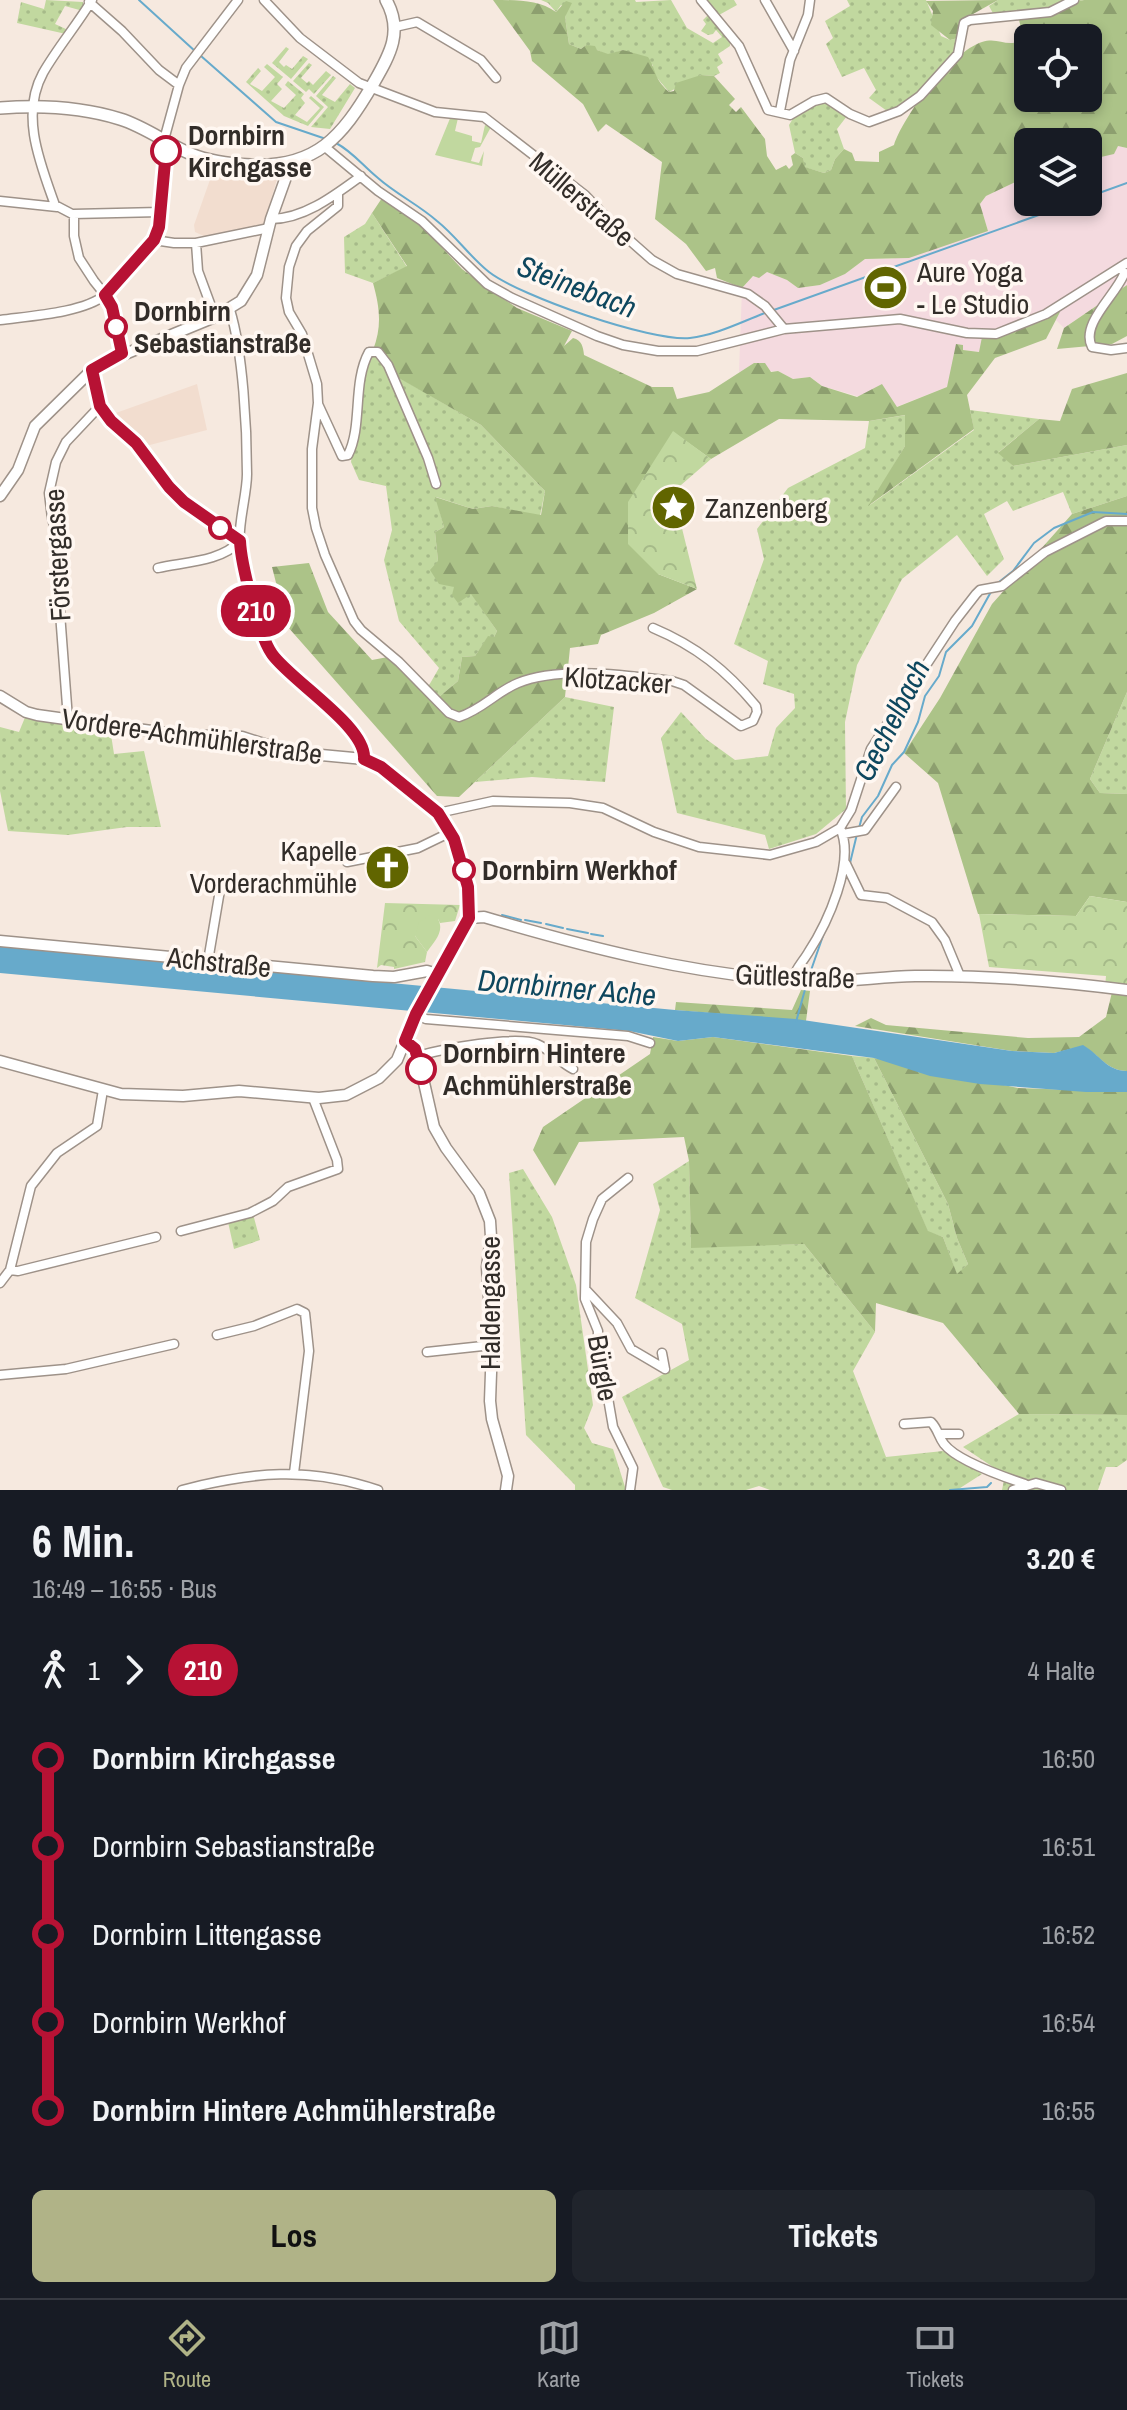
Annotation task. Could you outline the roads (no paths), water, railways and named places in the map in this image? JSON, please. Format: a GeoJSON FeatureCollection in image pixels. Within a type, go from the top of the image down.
{"type":"FeatureCollection","features":[{"type":"Feature","properties":{"kind":"main road"},"geometry":{"type":"LineString","coordinates":[[0,108],[34,106],[109,116],[214,161],[264,166],[291,163],[309,157],[330,143],[371,87],[392,50],[395,27],[386,0]]}},
{"type":"Feature","properties":{"kind":"street"},"geometry":{"type":"LineString","coordinates":[[164,140],[179,85],[197,53],[238,0]]}},
{"type":"Feature","properties":{"kind":"street","name":"Müllerstraße"},"geometry":{"type":"LineString","coordinates":[[264,0],[300,38],[359,83],[435,112],[484,117],[585,195],[652,260],[677,274],[736,289],[767,308],[784,329]]}},
{"type":"Feature","properties":{"kind":"street"},"geometry":{"type":"LineString","coordinates":[[701,0],[739,46],[768,110],[790,115],[814,101],[826,98],[869,122],[911,105],[958,54],[964,23],[1050,12],[1074,0]]}},
{"type":"Feature","properties":{"kind":"street"},"geometry":{"type":"LineString","coordinates":[[765,0],[794,51]]}},
{"type":"Feature","properties":{"kind":"street"},"geometry":{"type":"LineString","coordinates":[[780,111],[810,0]]}},
{"type":"Feature","properties":{"kind":"street"},"geometry":{"type":"LineString","coordinates":[[57,207],[32,131],[34,106],[43,73],[90,1],[159,70],[179,85]]}},
{"type":"Feature","properties":{"kind":"street"},"geometry":{"type":"LineString","coordinates":[[395,27],[417,22],[481,60],[496,78]]}},
{"type":"Feature","properties":{"kind":"street"},"geometry":{"type":"LineString","coordinates":[[330,143],[361,176],[422,221],[487,284],[562,322],[610,340],[646,349],[677,353],[697,351],[784,329],[900,319],[967,333],[996,334],[1046,314],[1124,265]]}},
{"type":"Feature","properties":{"kind":"street"},"geometry":{"type":"LineString","coordinates":[[0,496],[18,470],[35,426],[92,370],[122,353],[215,317],[241,301],[257,275],[270,223],[291,163]]}},
{"type":"Feature","properties":{"kind":"street"},"geometry":{"type":"LineString","coordinates":[[0,320],[75,307],[105,295],[154,240],[165,165]]}},
{"type":"Feature","properties":{"kind":"street"},"geometry":{"type":"LineString","coordinates":[[154,240],[196,243],[270,223],[300,213],[338,193],[361,176]]}},
{"type":"Feature","properties":{"kind":"street"},"geometry":{"type":"LineString","coordinates":[[338,193],[338,206],[315,224],[296,246],[287,281],[286,305],[302,334],[317,384],[318,403],[337,449],[342,456],[348,455],[364,362],[369,352],[378,352],[388,365],[436,484]]}},
{"type":"Feature","properties":{"kind":"street"},"geometry":{"type":"LineString","coordinates":[[0,201],[57,207],[73,214],[160,212]]}},
{"type":"Feature","properties":{"kind":"street"},"geometry":{"type":"LineString","coordinates":[[73,214],[79,258],[112,307],[122,353]]}},
{"type":"Feature","properties":{"kind":"street"},"geometry":{"type":"LineString","coordinates":[[196,243],[198,271],[215,317]]}},
{"type":"Feature","properties":{"kind":"street"},"geometry":{"type":"LineString","coordinates":[[1124,265],[1119,285],[1097,312],[1089,339],[1092,347],[1097,349],[1127,348]]}},
{"type":"Feature","properties":{"kind":"street"},"geometry":{"type":"LineString","coordinates":[[230,310],[243,396],[247,475],[240,541],[267,646],[277,661],[318,697],[360,742],[365,752],[364,759]]}},
{"type":"Feature","properties":{"kind":"street"},"geometry":{"type":"LineString","coordinates":[[92,370],[100,406],[111,421],[136,443],[184,502],[240,541]]}},
{"type":"Feature","properties":{"kind":"street","name":"Klotzacker"},"geometry":{"type":"LineString","coordinates":[[318,403],[312,449],[312,508],[325,555],[354,621],[449,713],[459,717],[474,712],[516,684],[534,677],[587,675],[672,681],[684,685],[741,726],[753,721],[756,706],[717,666],[684,641],[653,628]]}},
{"type":"Feature","properties":{"kind":"street","name":"Förstergasse"},"geometry":{"type":"LineString","coordinates":[[68,719],[60,613],[62,555],[49,493],[56,462],[66,442],[100,406]]}},
{"type":"Feature","properties":{"kind":"street"},"geometry":{"type":"LineString","coordinates":[[960,976],[945,940],[932,922],[887,898],[865,897],[858,891],[848,867],[841,831],[868,756],[969,601],[980,590],[1002,586],[1045,552],[1106,521],[1127,521]]}},
{"type":"Feature","properties":{"kind":"street"},"geometry":{"type":"LineString","coordinates":[[158,568],[215,555],[233,548],[240,541]]}},
{"type":"Feature","properties":{"kind":"street","name":"Vordere-Achmühlerstraße"},"geometry":{"type":"LineString","coordinates":[[0,696],[26,712],[180,735],[242,737],[289,752],[364,759],[381,767],[438,813],[451,832],[466,879],[469,918]]}},
{"type":"Feature","properties":{"kind":"street"},"geometry":{"type":"LineString","coordinates":[[438,813],[493,801],[579,804],[603,808],[682,842],[770,855],[816,842],[841,831],[858,831],[872,823],[896,787]]}},
{"type":"Feature","properties":{"kind":"street"},"geometry":{"type":"LineString","coordinates":[[347,862],[418,848],[451,832]]}},
{"type":"Feature","properties":{"kind":"street"},"geometry":{"type":"LineString","coordinates":[[803,981],[794,974],[825,920],[848,867]]}},
{"type":"Feature","properties":{"kind":"street"},"geometry":{"type":"LineString","coordinates":[[208,961],[220,890]]}},
{"type":"Feature","properties":{"kind":"street","name":"Gütlestraße"},"geometry":{"type":"LineString","coordinates":[[469,918],[484,917],[634,959],[705,971],[803,981],[960,976],[1127,990]]}},
{"type":"Feature","properties":{"kind":"street"},"geometry":{"type":"LineString","coordinates":[[0,1061],[121,1094],[159,1096],[239,1091],[313,1098],[346,1095],[368,1085],[393,1065],[434,978],[469,918]]}},
{"type":"Feature","properties":{"kind":"street","name":"Achstraße"},"geometry":{"type":"LineString","coordinates":[[0,941],[383,977],[427,971],[434,978]]}},
{"type":"Feature","properties":{"kind":"street"},"geometry":{"type":"LineString","coordinates":[[415,1015],[426,1019],[628,1036],[650,1043]]}},
{"type":"Feature","properties":{"kind":"street"},"geometry":{"type":"LineString","coordinates":[[498,1024],[500,1042]]}},
{"type":"Feature","properties":{"kind":"street"},"geometry":{"type":"LineString","coordinates":[[418,1056],[513,1039],[533,1042],[573,1069]]}},
{"type":"Feature","properties":{"kind":"street","name":"Haldengasse"},"geometry":{"type":"LineString","coordinates":[[405,1041],[418,1056],[434,1127],[479,1193],[488,1213],[491,1237],[487,1267],[492,1345],[490,1401],[508,1476],[506,1490]]}},
{"type":"Feature","properties":{"kind":"street"},"geometry":{"type":"LineString","coordinates":[[0,1283],[10,1270],[31,1186],[57,1153],[97,1126],[103,1090]]}},
{"type":"Feature","properties":{"kind":"street"},"geometry":{"type":"LineString","coordinates":[[181,1231],[250,1213],[273,1201],[288,1187],[338,1169],[313,1098]]}},
{"type":"Feature","properties":{"kind":"street","name":"Bürgle"},"geometry":{"type":"LineString","coordinates":[[628,1178],[602,1199],[593,1219],[586,1242],[585,1299],[598,1331],[597,1370],[608,1398],[613,1427],[633,1468],[630,1490]]}},
{"type":"Feature","properties":{"kind":"street"},"geometry":{"type":"LineString","coordinates":[[10,1270],[18,1271],[156,1237]]}},
{"type":"Feature","properties":{"kind":"street","name":"Bürgle"},"geometry":{"type":"LineString","coordinates":[[587,1291],[617,1323],[631,1349],[665,1369],[662,1353]]}},
{"type":"Feature","properties":{"kind":"street"},"geometry":{"type":"LineString","coordinates":[[217,1335],[302,1310],[307,1321],[309,1351],[294,1473]]}},
{"type":"Feature","properties":{"kind":"street"},"geometry":{"type":"LineString","coordinates":[[0,1375],[66,1369],[174,1344]]}},
{"type":"Feature","properties":{"kind":"street"},"geometry":{"type":"LineString","coordinates":[[427,1352],[492,1345]]}},
{"type":"Feature","properties":{"kind":"street"},"geometry":{"type":"LineString","coordinates":[[904,1424],[931,1422],[944,1445],[1025,1484]]}},
{"type":"Feature","properties":{"kind":"street"},"geometry":{"type":"LineString","coordinates":[[940,1434],[959,1434]]}},
{"type":"Feature","properties":{"kind":"street"},"geometry":{"type":"LineString","coordinates":[[182,1490],[240,1476],[294,1473],[343,1479],[378,1490]]}},
{"type":"Feature","properties":{"kind":"street"},"geometry":{"type":"LineString","coordinates":[[1001,1475],[1004,1490]]}},
{"type":"Feature","properties":{"kind":"street"},"geometry":{"type":"LineString","coordinates":[[338,1490],[343,1479]]}},
{"type":"Feature","properties":{"kind":"street"},"geometry":{"type":"LineString","coordinates":[[1013,1490],[1036,1483],[1061,1490]]}},
{"type":"Feature","properties":{"kind":"water","name":"Dornbirner Ache"},"geometry":{"type":"Polygon","coordinates":[[[0,946],[796,1019],[1012,1051],[1054,1053],[1083,1045],[1109,1065],[1127,1071],[1127,1092],[980,1084],[930,1076],[874,1058],[713,1037],[678,1041],[629,1031],[0,973],[0,946]]]}},
{"type":"Feature","properties":{"kind":"waterway","name":"Steinebach"},"geometry":{"type":"LineString","coordinates":[[139,0],[196,52]]}},
{"type":"Feature","properties":{"kind":"waterway","name":"Steinebach"},"geometry":{"type":"LineString","coordinates":[[201,56],[276,122],[326,139]]}},
{"type":"Feature","properties":{"kind":"waterway","name":"Steinebach"},"geometry":{"type":"LineString","coordinates":[[336,143],[385,184],[437,221],[489,272],[528,293],[586,316],[646,333],[690,338],[728,328],[765,313]]}},
{"type":"Feature","properties":{"kind":"waterway","name":"Steinebach"},"geometry":{"type":"LineString","coordinates":[[1102,192],[1127,183]]}},
{"type":"Feature","properties":{"kind":"waterway","name":"Steinebach"},"geometry":{"type":"LineString","coordinates":[[771,311],[1036,216]]}},
{"type":"Feature","properties":{"kind":"waterway","name":"Gechelbach"},"geometry":{"type":"LineString","coordinates":[[999,582],[1013,571],[1034,543],[1054,528],[1093,512],[1127,514]]}},
{"type":"Feature","properties":{"kind":"waterway","name":"Gechelbach"},"geometry":{"type":"LineString","coordinates":[[859,828],[862,817],[878,796],[892,765],[904,752],[918,722],[925,696],[939,676],[946,652],[972,626],[992,590]]}},
{"type":"Feature","properties":{"kind":"waterway","name":"Gechelbach"},"geometry":{"type":"LineString","coordinates":[[850,863],[857,834]]}},
{"type":"Feature","properties":{"kind":"waterway"},"geometry":{"type":"LineString","coordinates":[[502,915],[521,920]]}},
{"type":"Feature","properties":{"kind":"waterway"},"geometry":{"type":"LineString","coordinates":[[525,920],[541,923]]}},
{"type":"Feature","properties":{"kind":"waterway"},"geometry":{"type":"LineString","coordinates":[[546,924],[563,928]]}},
{"type":"Feature","properties":{"kind":"waterway"},"geometry":{"type":"LineString","coordinates":[[567,929],[588,933]]}},
{"type":"Feature","properties":{"kind":"waterway","name":"Gechelbach"},"geometry":{"type":"LineString","coordinates":[[809,976],[824,933]]}},
{"type":"Feature","properties":{"kind":"waterway"},"geometry":{"type":"LineString","coordinates":[[591,934],[603,936]]}},
{"type":"Feature","properties":{"kind":"waterway","name":"Gechelbach"},"geometry":{"type":"LineString","coordinates":[[796,1022],[806,986]]}},
{"type":"Feature","properties":{"kind":"waterway"},"geometry":{"type":"LineString","coordinates":[[950,1490],[987,1487],[991,1483]]}},
{"type":"Feature","properties":{"kind":"place","name":"Dornbirn Kirchgasse"},"geometry":{"type":"Point","coordinates":[166,151]}},
{"type":"Feature","properties":{"kind":"place","name":"Aure Yoga - Le Studio"},"geometry":{"type":"Point","coordinates":[886,288]}},
{"type":"Feature","properties":{"kind":"place","name":"Dornbirn Sebastianstraße"},"geometry":{"type":"Point","coordinates":[116,327]}},
{"type":"Feature","properties":{"kind":"place","name":"Zanzenberg"},"geometry":{"type":"Point","coordinates":[674,508]}},
{"type":"Feature","properties":{"kind":"place","name":"Kapelle Vorderachmühle"},"geometry":{"type":"Point","coordinates":[388,867]}},
{"type":"Feature","properties":{"kind":"place","name":"Dornbirn Werkhof"},"geometry":{"type":"Point","coordinates":[464,870]}},
{"type":"Feature","properties":{"kind":"place","name":"Dornbirn Hintere Achmühlerstraße"},"geometry":{"type":"Point","coordinates":[421,1069]}}]}
